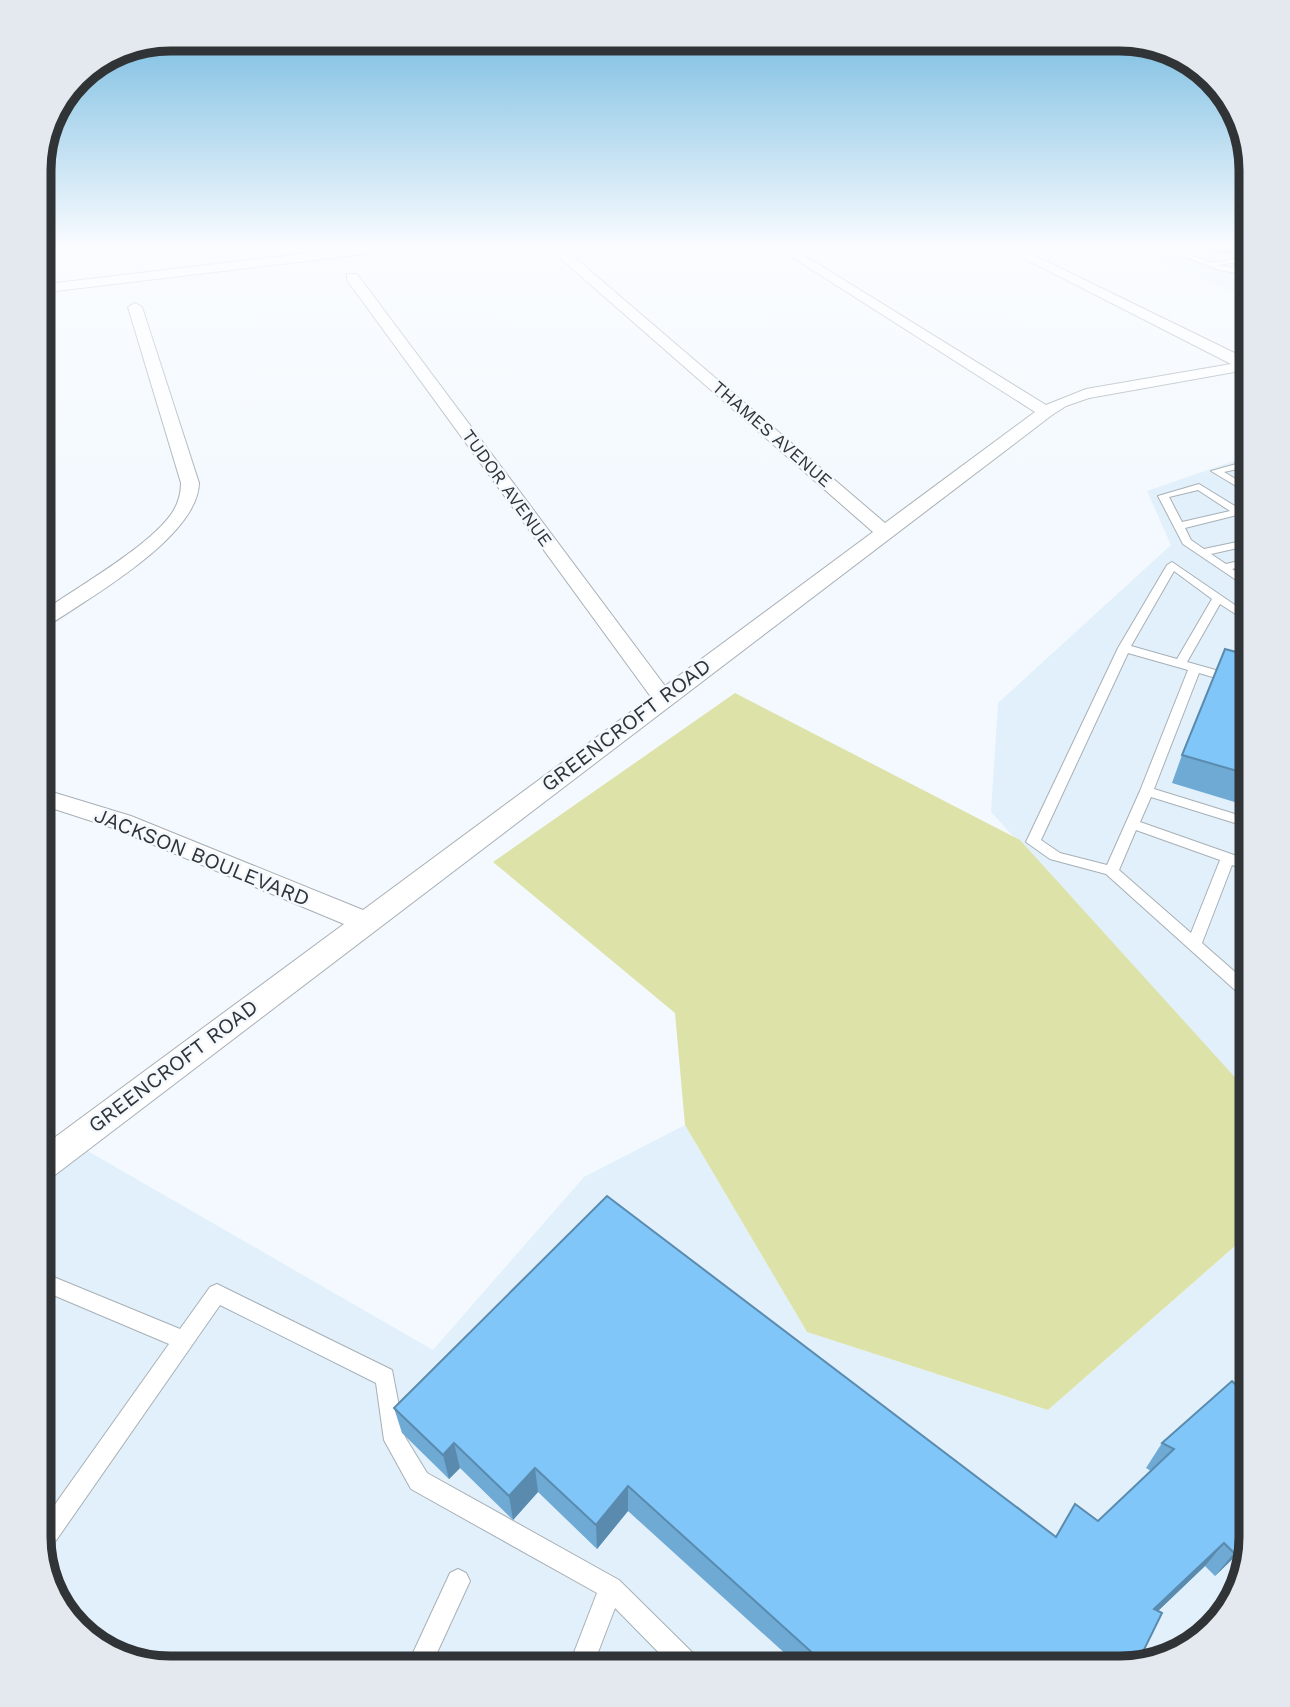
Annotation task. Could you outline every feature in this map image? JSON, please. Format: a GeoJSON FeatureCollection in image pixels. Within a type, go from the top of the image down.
{"type":"FeatureCollection","features":[{"type":"Feature","properties":{"kind":"street"},"geometry":{"type":"LineString","coordinates":[[51,615],[158,540],[174,524],[187,502],[190,483],[141,326]]}},
{"type":"Feature","properties":{"kind":"street","name":"TUDOR AVENUE"},"geometry":{"type":"LineString","coordinates":[[388,326],[646,677],[664,697]]}},
{"type":"Feature","properties":{"kind":"street","name":"THAMES AVENUE"},"geometry":{"type":"LineString","coordinates":[[645,326],[884,532]]}},
{"type":"Feature","properties":{"kind":"street"},"geometry":{"type":"LineString","coordinates":[[908,326],[1046,412]]}},
{"type":"Feature","properties":{"kind":"street"},"geometry":{"type":"LineString","coordinates":[[1169,326],[1239,360]]}},
{"type":"Feature","properties":{"kind":"street","name":"GREENCROFT ROAD"},"geometry":{"type":"LineString","coordinates":[[51,1158],[1046,412],[1060,403],[1086,394],[1239,367]]}},
{"type":"Feature","properties":{"kind":"street","name":"JACKSON BOULEVARD"},"geometry":{"type":"LineString","coordinates":[[51,800],[122,822],[364,921]]}},
{"type":"Feature","properties":{"kind":"lane"},"geometry":{"type":"LineString","coordinates":[[1239,466],[1216,471],[1239,485]]}},
{"type":"Feature","properties":{"kind":"lane"},"geometry":{"type":"LineString","coordinates":[[1239,512],[1199,487],[1163,496],[1187,542],[1239,579]]}},
{"type":"Feature","properties":{"kind":"lane"},"geometry":{"type":"LineString","coordinates":[[1179,526],[1239,512]]}},
{"type":"Feature","properties":{"kind":"lane"},"geometry":{"type":"LineString","coordinates":[[1202,553],[1239,545]]}},
{"type":"Feature","properties":{"kind":"lane"},"geometry":{"type":"LineString","coordinates":[[1224,568],[1239,564]]}},
{"type":"Feature","properties":{"kind":"lane"},"geometry":{"type":"LineString","coordinates":[[1239,613],[1171,565],[1124,648],[1033,842],[1055,856],[1111,871],[1239,984]]}},
{"type":"Feature","properties":{"kind":"lane"},"geometry":{"type":"LineString","coordinates":[[1180,664],[1218,598]]}},
{"type":"Feature","properties":{"kind":"lane"},"geometry":{"type":"LineString","coordinates":[[1124,648],[1239,678]]}},
{"type":"Feature","properties":{"kind":"lane"},"geometry":{"type":"LineString","coordinates":[[1111,871],[1147,791],[1195,668]]}},
{"type":"Feature","properties":{"kind":"lane"},"geometry":{"type":"LineString","coordinates":[[1147,791],[1239,820]]}},
{"type":"Feature","properties":{"kind":"lane"},"geometry":{"type":"LineString","coordinates":[[1132,824],[1239,862]]}},
{"type":"Feature","properties":{"kind":"lane"},"geometry":{"type":"LineString","coordinates":[[1194,944],[1228,858]]}},
{"type":"Feature","properties":{"kind":"lane"},"geometry":{"type":"LineString","coordinates":[[51,1285],[184,1341]]}},
{"type":"Feature","properties":{"kind":"lane"},"geometry":{"type":"LineString","coordinates":[[51,1528],[218,1293],[384,1377],[395,1440],[419,1480],[611,1588],[678,1656]]}},
{"type":"Feature","properties":{"kind":"lane"},"geometry":{"type":"LineString","coordinates":[[424,1656],[458,1581]]}},
{"type":"Feature","properties":{"kind":"lane"},"geometry":{"type":"LineString","coordinates":[[585,1656],[611,1588]]}},
{"type":"Feature","properties":{"kind":"shaded area"},"geometry":{"type":"Polygon","coordinates":[[[1239,459],[1239,1083],[991,812],[998,703],[1171,545],[1147,491],[1239,459]]]}},
{"type":"Feature","properties":{"kind":"shaded area"},"geometry":{"type":"Polygon","coordinates":[[[685,1125],[807,1332],[1048,1410],[1239,1243],[1239,1537],[1235,1568],[1223,1597],[1199,1627],[1173,1644],[1144,1654],[1120,1656],[170,1656],[124,1647],[91,1627],[80,1616],[60,1583],[52,1553],[51,1159],[72,1142],[433,1350],[584,1177],[685,1125]]]}},
{"type":"Feature","properties":{"kind":"green space"},"geometry":{"type":"Polygon","coordinates":[[[735,693],[1020,840],[1239,1082],[1239,1243],[1048,1410],[807,1332],[685,1125],[675,1013],[493,862],[735,693]]]}},
{"type":"Feature","properties":{"kind":"building"},"geometry":{"type":"Polygon","coordinates":[[[1225,649],[1239,653],[1239,772],[1182,755],[1225,649]]]}},
{"type":"Feature","properties":{"kind":"building"},"geometry":{"type":"Polygon","coordinates":[[[607,1196],[1056,1537],[1075,1504],[1098,1521],[1174,1449],[1162,1443],[1232,1381],[1237,1386],[1239,1384],[1238,1549],[1234,1553],[1224,1543],[1154,1609],[1162,1613],[1142,1654],[816,1656],[628,1486],[596,1525],[535,1468],[509,1496],[454,1443],[443,1455],[394,1408],[607,1196]]]}}]}
